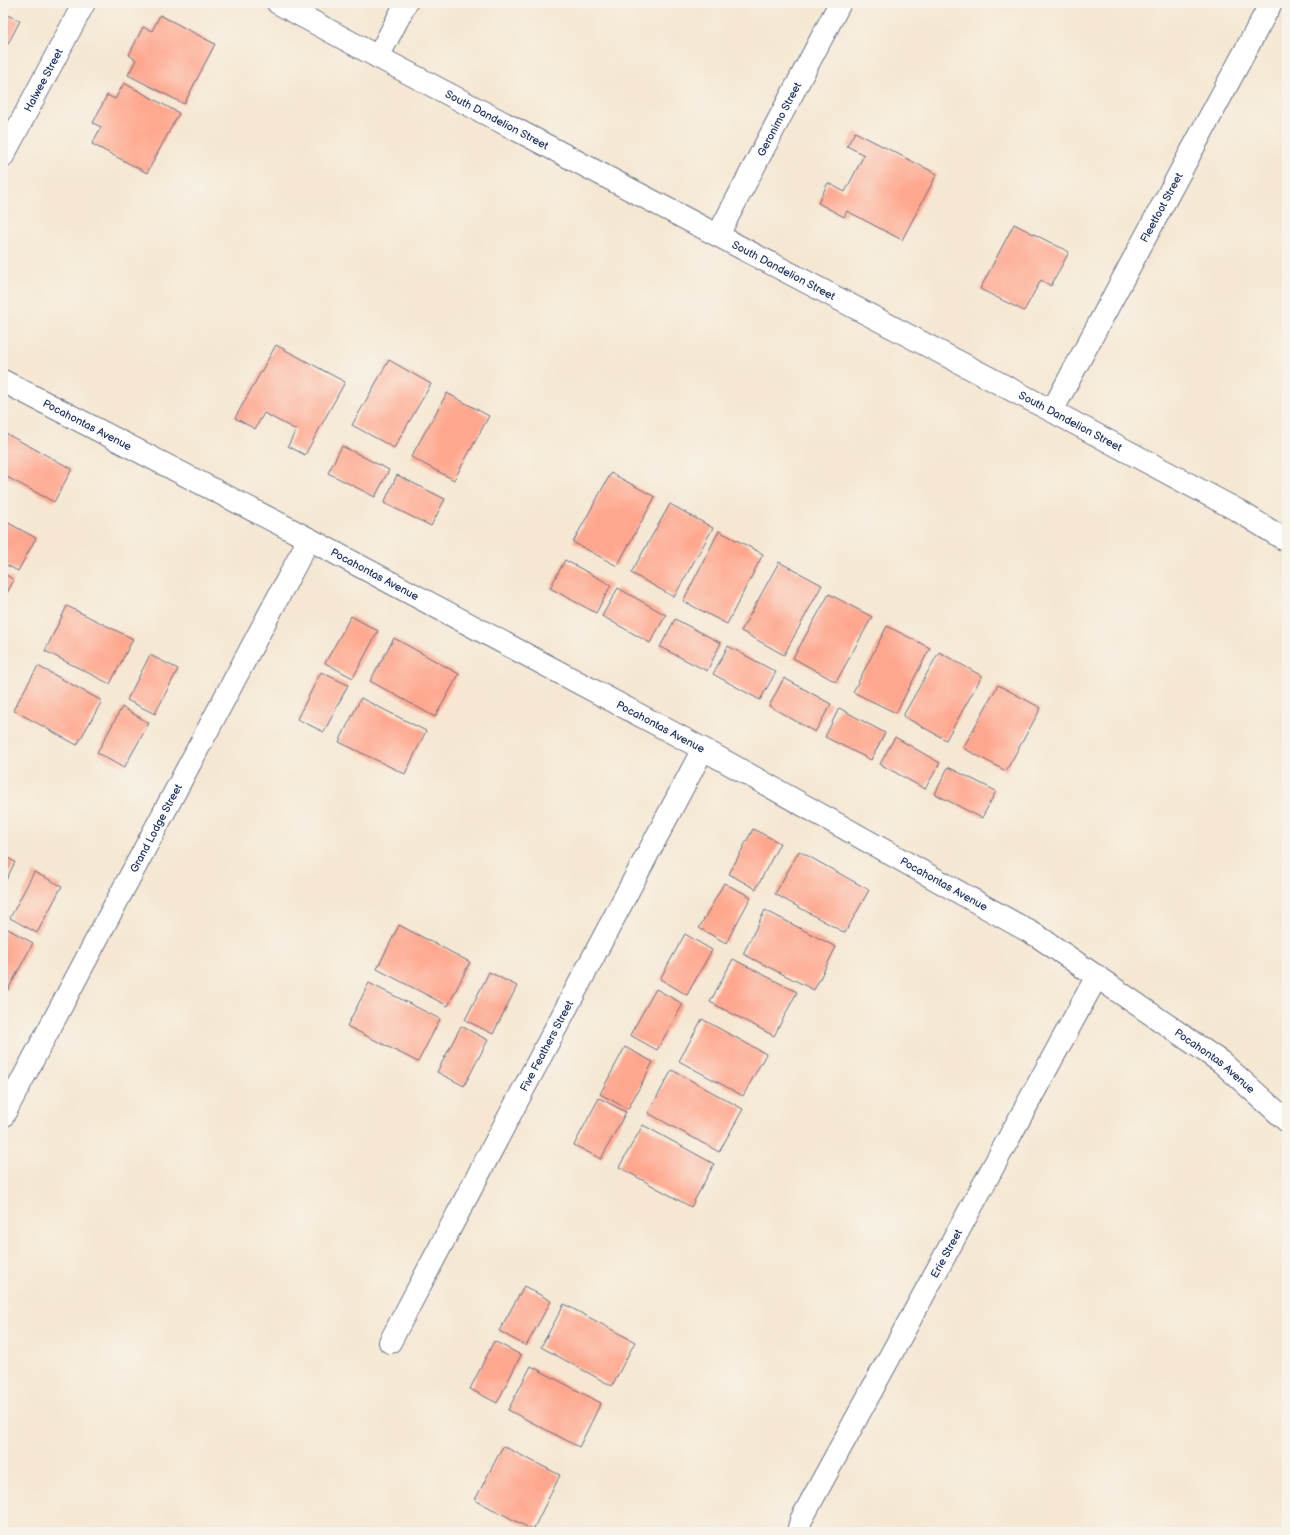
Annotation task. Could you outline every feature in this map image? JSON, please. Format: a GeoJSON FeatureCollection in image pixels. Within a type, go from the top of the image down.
{"type":"FeatureCollection","features":[{"type":"Feature","properties":{"kind":"street","name":"Halwee Street"},"geometry":{"type":"LineString","coordinates":[[3,156],[84,3]]}},
{"type":"Feature","properties":{"kind":"street","name":"South Dandelion Street"},"geometry":{"type":"LineString","coordinates":[[278,3],[1052,411],[1237,510],[1287,541]]}},
{"type":"Feature","properties":{"kind":"street"},"geometry":{"type":"LineString","coordinates":[[378,57],[406,3]]}},
{"type":"Feature","properties":{"kind":"street","name":"Geronimo Street"},"geometry":{"type":"LineString","coordinates":[[718,235],[840,3]]}},
{"type":"Feature","properties":{"kind":"street","name":"Fleetfoot Street"},"geometry":{"type":"LineString","coordinates":[[1052,411],[1271,3]]}},
{"type":"Feature","properties":{"kind":"street","name":"Pocahontas Avenue"},"geometry":{"type":"LineString","coordinates":[[3,380],[309,539],[703,749],[1038,937],[1221,1062],[1287,1121]]}},
{"type":"Feature","properties":{"kind":"street","name":"Grand Lodge Street"},"geometry":{"type":"LineString","coordinates":[[3,1116],[309,539]]}},
{"type":"Feature","properties":{"kind":"street","name":"Five Feathers Street"},"geometry":{"type":"LineString","coordinates":[[390,1342],[703,749]]}},
{"type":"Feature","properties":{"kind":"street","name":"Erie Street"},"geometry":{"type":"LineString","coordinates":[[798,1532],[801,1520],[1097,976]]}},
{"type":"Feature","properties":{"kind":"building"},"geometry":{"type":"Polygon","coordinates":[[[3,13],[20,21],[3,53],[3,13]]]}},
{"type":"Feature","properties":{"kind":"building"},"geometry":{"type":"Polygon","coordinates":[[[160,15],[215,44],[184,104],[128,75],[136,60],[129,55],[143,27],[152,31],[160,15]]]}},
{"type":"Feature","properties":{"kind":"building"},"geometry":{"type":"Polygon","coordinates":[[[124,83],[179,113],[147,173],[92,144],[101,127],[93,123],[107,95],[115,99],[124,83]]]}},
{"type":"Feature","properties":{"kind":"building"},"geometry":{"type":"Polygon","coordinates":[[[855,132],[937,174],[902,240],[847,211],[844,217],[818,203],[828,183],[845,192],[864,155],[847,146],[855,132]]]}},
{"type":"Feature","properties":{"kind":"building"},"geometry":{"type":"Polygon","coordinates":[[[1014,224],[1069,252],[1051,286],[1041,280],[1024,311],[980,289],[1014,224]]]}},
{"type":"Feature","properties":{"kind":"building"},"geometry":{"type":"Polygon","coordinates":[[[276,345],[345,382],[305,455],[288,446],[296,430],[264,413],[255,429],[235,418],[276,345]]]}},
{"type":"Feature","properties":{"kind":"building"},"geometry":{"type":"Polygon","coordinates":[[[389,360],[431,384],[394,448],[352,425],[389,360]]]}},
{"type":"Feature","properties":{"kind":"building"},"geometry":{"type":"Polygon","coordinates":[[[447,393],[489,416],[454,480],[411,457],[447,393]]]}},
{"type":"Feature","properties":{"kind":"building"},"geometry":{"type":"Polygon","coordinates":[[[3,432],[72,469],[54,502],[3,475],[3,432]]]}},
{"type":"Feature","properties":{"kind":"building"},"geometry":{"type":"Polygon","coordinates":[[[342,446],[389,470],[375,497],[328,473],[342,446]]]}},
{"type":"Feature","properties":{"kind":"building"},"geometry":{"type":"Polygon","coordinates":[[[611,473],[655,497],[617,566],[573,542],[611,473]]]}},
{"type":"Feature","properties":{"kind":"building"},"geometry":{"type":"Polygon","coordinates":[[[397,475],[445,499],[431,526],[384,503],[397,475]]]}},
{"type":"Feature","properties":{"kind":"building"},"geometry":{"type":"Polygon","coordinates":[[[670,504],[713,528],[674,597],[631,573],[670,504]]]}},
{"type":"Feature","properties":{"kind":"building"},"geometry":{"type":"Polygon","coordinates":[[[3,520],[36,538],[18,571],[3,563],[3,520]]]}},
{"type":"Feature","properties":{"kind":"building"},"geometry":{"type":"Polygon","coordinates":[[[719,531],[763,554],[727,624],[683,601],[719,531]]]}},
{"type":"Feature","properties":{"kind":"building"},"geometry":{"type":"Polygon","coordinates":[[[565,560],[611,585],[596,613],[550,588],[565,560]]]}},
{"type":"Feature","properties":{"kind":"building"},"geometry":{"type":"Polygon","coordinates":[[[779,562],[822,585],[784,655],[741,631],[779,562]]]}},
{"type":"Feature","properties":{"kind":"building"},"geometry":{"type":"Polygon","coordinates":[[[3,573],[14,580],[3,600],[3,573]]]}},
{"type":"Feature","properties":{"kind":"building"},"geometry":{"type":"Polygon","coordinates":[[[618,588],[666,615],[650,643],[602,616],[618,588]]]}},
{"type":"Feature","properties":{"kind":"building"},"geometry":{"type":"Polygon","coordinates":[[[829,594],[872,617],[836,682],[793,658],[829,594]]]}},
{"type":"Feature","properties":{"kind":"building"},"geometry":{"type":"Polygon","coordinates":[[[67,606],[133,639],[110,684],[45,651],[67,606]]]}},
{"type":"Feature","properties":{"kind":"building"},"geometry":{"type":"Polygon","coordinates":[[[351,616],[378,631],[353,678],[325,663],[351,616]]]}},
{"type":"Feature","properties":{"kind":"building"},"geometry":{"type":"Polygon","coordinates":[[[675,619],[721,643],[707,671],[660,647],[675,619]]]}},
{"type":"Feature","properties":{"kind":"building"},"geometry":{"type":"Polygon","coordinates":[[[887,626],[930,648],[896,713],[853,692],[887,626]]]}},
{"type":"Feature","properties":{"kind":"building"},"geometry":{"type":"Polygon","coordinates":[[[394,638],[459,674],[435,717],[370,681],[394,638]]]}},
{"type":"Feature","properties":{"kind":"building"},"geometry":{"type":"Polygon","coordinates":[[[728,646],[776,672],[760,700],[713,674],[728,646]]]}},
{"type":"Feature","properties":{"kind":"building"},"geometry":{"type":"Polygon","coordinates":[[[939,652],[982,676],[946,740],[903,716],[939,652]]]}},
{"type":"Feature","properties":{"kind":"building"},"geometry":{"type":"Polygon","coordinates":[[[150,655],[178,669],[155,714],[127,700],[150,655]]]}},
{"type":"Feature","properties":{"kind":"building"},"geometry":{"type":"Polygon","coordinates":[[[38,666],[102,701],[77,745],[13,710],[38,666]]]}},
{"type":"Feature","properties":{"kind":"building"},"geometry":{"type":"Polygon","coordinates":[[[321,672],[348,685],[324,732],[297,719],[321,672]]]}},
{"type":"Feature","properties":{"kind":"building"},"geometry":{"type":"Polygon","coordinates":[[[784,678],[831,704],[815,732],[769,706],[784,678]]]}},
{"type":"Feature","properties":{"kind":"building"},"geometry":{"type":"Polygon","coordinates":[[[998,685],[1041,708],[1006,771],[963,748],[998,685]]]}},
{"type":"Feature","properties":{"kind":"building"},"geometry":{"type":"Polygon","coordinates":[[[361,698],[426,731],[405,774],[339,742],[361,698]]]}},
{"type":"Feature","properties":{"kind":"building"},"geometry":{"type":"Polygon","coordinates":[[[122,707],[149,723],[124,768],[97,753],[122,707]]]}},
{"type":"Feature","properties":{"kind":"building"},"geometry":{"type":"Polygon","coordinates":[[[839,708],[885,733],[871,760],[825,737],[839,708]]]}},
{"type":"Feature","properties":{"kind":"building"},"geometry":{"type":"Polygon","coordinates":[[[895,737],[940,763],[925,789],[880,764],[895,737]]]}},
{"type":"Feature","properties":{"kind":"building"},"geometry":{"type":"Polygon","coordinates":[[[948,767],[996,791],[982,818],[935,794],[948,767]]]}},
{"type":"Feature","properties":{"kind":"building"},"geometry":{"type":"Polygon","coordinates":[[[753,829],[780,843],[756,889],[729,874],[753,829]]]}},
{"type":"Feature","properties":{"kind":"building"},"geometry":{"type":"Polygon","coordinates":[[[799,851],[869,890],[845,933],[775,894],[799,851]]]}},
{"type":"Feature","properties":{"kind":"building"},"geometry":{"type":"Polygon","coordinates":[[[3,855],[15,862],[3,886],[3,855]]]}},
{"type":"Feature","properties":{"kind":"building"},"geometry":{"type":"Polygon","coordinates":[[[34,872],[62,886],[37,933],[10,918],[34,872]]]}},
{"type":"Feature","properties":{"kind":"building"},"geometry":{"type":"Polygon","coordinates":[[[724,883],[751,897],[726,943],[699,928],[724,883]]]}},
{"type":"Feature","properties":{"kind":"building"},"geometry":{"type":"Polygon","coordinates":[[[765,910],[836,947],[814,990],[743,954],[765,910]]]}},
{"type":"Feature","properties":{"kind":"building"},"geometry":{"type":"Polygon","coordinates":[[[399,925],[470,962],[448,1006],[377,969],[399,925]]]}},
{"type":"Feature","properties":{"kind":"building"},"geometry":{"type":"Polygon","coordinates":[[[6,928],[33,943],[8,990],[3,987],[3,935],[6,928]]]}},
{"type":"Feature","properties":{"kind":"building"},"geometry":{"type":"Polygon","coordinates":[[[685,934],[712,950],[687,995],[660,979],[685,934]]]}},
{"type":"Feature","properties":{"kind":"building"},"geometry":{"type":"Polygon","coordinates":[[[733,959],[797,992],[774,1036],[710,1002],[733,959]]]}},
{"type":"Feature","properties":{"kind":"building"},"geometry":{"type":"Polygon","coordinates":[[[489,972],[517,986],[493,1034],[465,1020],[489,972]]]}},
{"type":"Feature","properties":{"kind":"building"},"geometry":{"type":"Polygon","coordinates":[[[369,983],[440,1019],[418,1062],[347,1026],[369,983]]]}},
{"type":"Feature","properties":{"kind":"building"},"geometry":{"type":"Polygon","coordinates":[[[656,989],[683,1004],[657,1050],[630,1035],[656,989]]]}},
{"type":"Feature","properties":{"kind":"building"},"geometry":{"type":"Polygon","coordinates":[[[702,1019],[766,1054],[743,1096],[679,1061],[702,1019]]]}},
{"type":"Feature","properties":{"kind":"building"},"geometry":{"type":"Polygon","coordinates":[[[461,1026],[488,1040],[464,1086],[437,1072],[461,1026]]]}},
{"type":"Feature","properties":{"kind":"building"},"geometry":{"type":"Polygon","coordinates":[[[625,1047],[653,1062],[628,1109],[600,1094],[625,1047]]]}},
{"type":"Feature","properties":{"kind":"building"},"geometry":{"type":"Polygon","coordinates":[[[672,1070],[743,1109],[719,1152],[648,1113],[672,1070]]]}},
{"type":"Feature","properties":{"kind":"building"},"geometry":{"type":"Polygon","coordinates":[[[599,1098],[626,1112],[601,1159],[574,1145],[599,1098]]]}},
{"type":"Feature","properties":{"kind":"building"},"geometry":{"type":"Polygon","coordinates":[[[643,1125],[714,1164],[691,1207],[619,1167],[643,1125]]]}},
{"type":"Feature","properties":{"kind":"building"},"geometry":{"type":"Polygon","coordinates":[[[524,1286],[551,1301],[526,1346],[499,1331],[524,1286]]]}},
{"type":"Feature","properties":{"kind":"building"},"geometry":{"type":"Polygon","coordinates":[[[564,1304],[635,1342],[612,1386],[541,1347],[564,1304]]]}},
{"type":"Feature","properties":{"kind":"building"},"geometry":{"type":"Polygon","coordinates":[[[494,1341],[521,1355],[497,1403],[470,1389],[494,1341]]]}},
{"type":"Feature","properties":{"kind":"building"},"geometry":{"type":"Polygon","coordinates":[[[531,1366],[601,1403],[579,1447],[508,1410],[531,1366]]]}},
{"type":"Feature","properties":{"kind":"building"},"geometry":{"type":"Polygon","coordinates":[[[503,1446],[560,1475],[533,1530],[475,1500],[503,1446]]]}}]}
